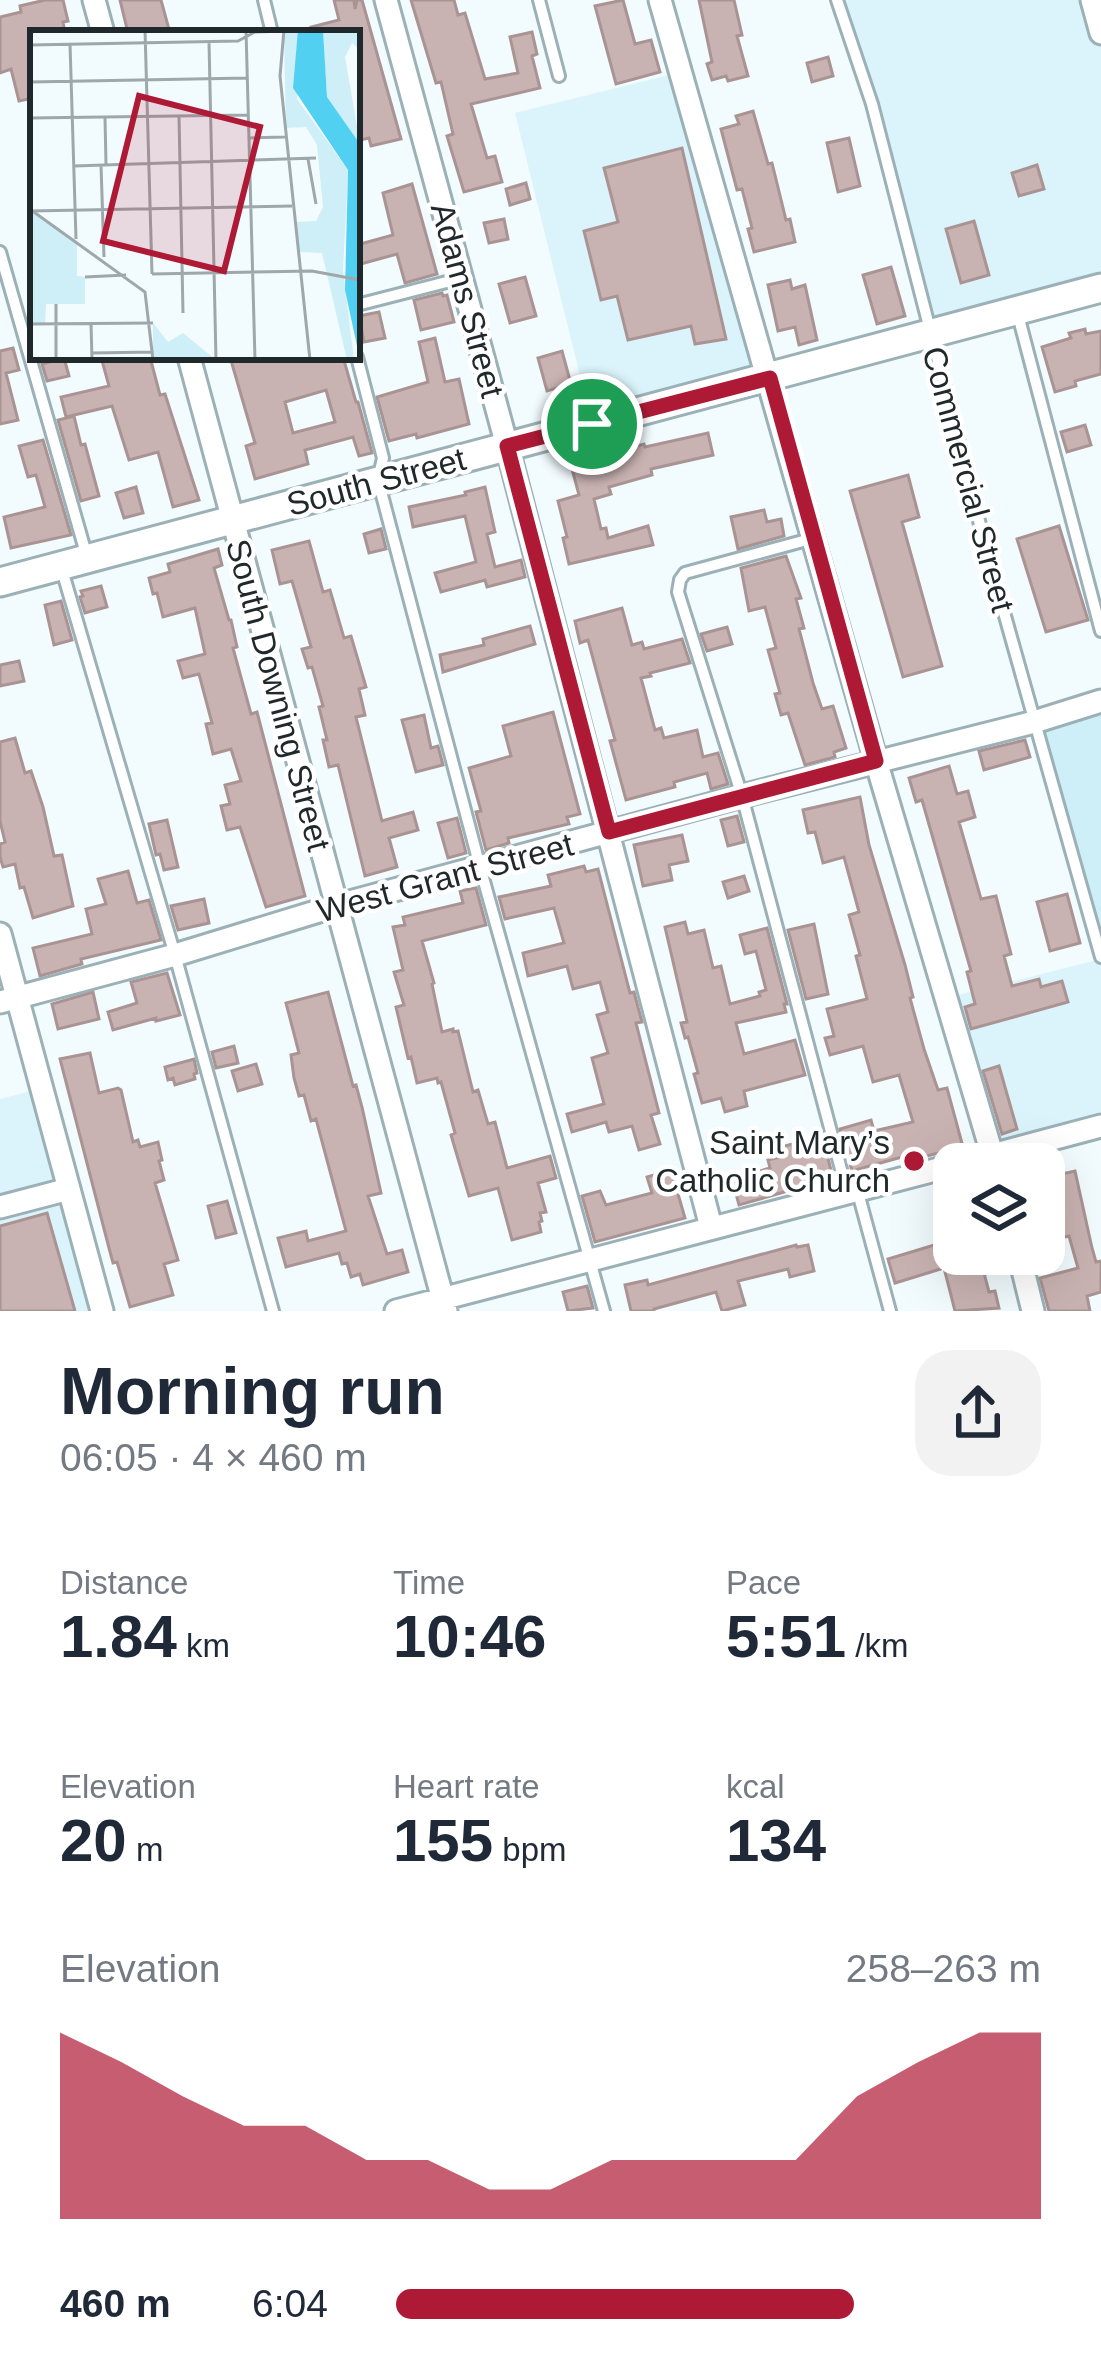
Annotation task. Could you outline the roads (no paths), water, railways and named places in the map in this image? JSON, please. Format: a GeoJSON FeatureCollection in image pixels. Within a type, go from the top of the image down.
{"type":"FeatureCollection","features":[{"type":"Feature","properties":{"kind":"street"},"geometry":{"type":"LineString","coordinates":[[94,0],[102,30]]}},
{"type":"Feature","properties":{"kind":"street","name":"Adams Street"},"geometry":{"type":"LineString","coordinates":[[386,0],[711,1227]]}},
{"type":"Feature","properties":{"kind":"street"},"geometry":{"type":"LineString","coordinates":[[660,0],[989,1143]]}},
{"type":"Feature","properties":{"kind":"street"},"geometry":{"type":"LineString","coordinates":[[1092,0],[1101,33]]}},
{"type":"Feature","properties":{"kind":"street","name":"South Street"},"geometry":{"type":"LineString","coordinates":[[0,582],[1101,288]]}},
{"type":"Feature","properties":{"kind":"street","name":"South Downing Street"},"geometry":{"type":"LineString","coordinates":[[190,360],[444,1305]]}},
{"type":"Feature","properties":{"kind":"street","name":"West Grant Street"},"geometry":{"type":"LineString","coordinates":[[9,1000],[335,906],[1101,701]]}},
{"type":"Feature","properties":{"kind":"street"},"geometry":{"type":"LineString","coordinates":[[0,934],[9,1000],[102,1311]]}},
{"type":"Feature","properties":{"kind":"street"},"geometry":{"type":"LineString","coordinates":[[1048,1143],[1101,1126]]}},
{"type":"Feature","properties":{"kind":"street"},"geometry":{"type":"LineString","coordinates":[[396,1311],[444,1305],[589,1259],[933,1170]]}},
{"type":"Feature","properties":{"kind":"street"},"geometry":{"type":"LineString","coordinates":[[0,1207],[69,1189]]}},
{"type":"Feature","properties":{"kind":"street"},"geometry":{"type":"LineString","coordinates":[[1024,1275],[1034,1311]]}},
{"type":"Feature","properties":{"kind":"lane"},"geometry":{"type":"LineString","coordinates":[[264,0],[271,30]]}},
{"type":"Feature","properties":{"kind":"lane"},"geometry":{"type":"LineString","coordinates":[[539,0],[559,76]]}},
{"type":"Feature","properties":{"kind":"lane","name":"Commercial Street"},"geometry":{"type":"LineString","coordinates":[[836,0],[872,104],[986,552],[1101,957]]}},
{"type":"Feature","properties":{"kind":"lane"},"geometry":{"type":"LineString","coordinates":[[0,252],[74,564],[273,1311]]}},
{"type":"Feature","properties":{"kind":"lane"},"geometry":{"type":"LineString","coordinates":[[360,304],[462,278]]}},
{"type":"Feature","properties":{"kind":"lane"},"geometry":{"type":"LineString","coordinates":[[1017,311],[1101,631]]}},
{"type":"Feature","properties":{"kind":"lane"},"geometry":{"type":"LineString","coordinates":[[358,360],[383,458],[378,481],[604,1311]]}},
{"type":"Feature","properties":{"kind":"lane"},"geometry":{"type":"LineString","coordinates":[[814,538],[686,572],[678,592],[742,796],[890,1311]]}},
{"type":"Feature","properties":{"kind":"place","name":"Saint Mary’s Catholic Church"},"geometry":{"type":"Point","coordinates":[914,1161]}}]}
